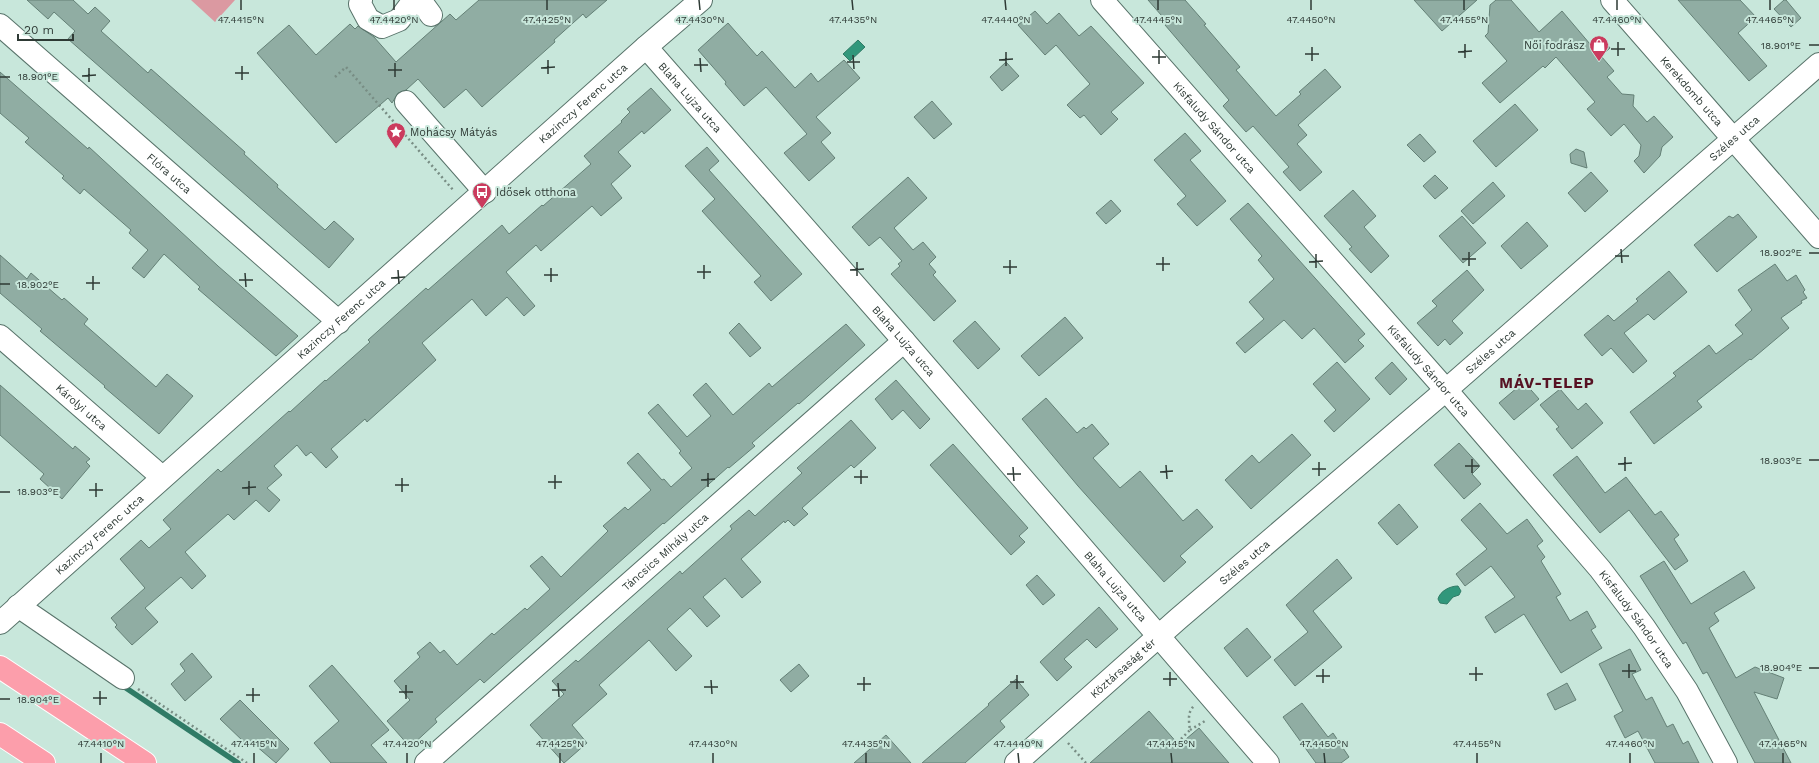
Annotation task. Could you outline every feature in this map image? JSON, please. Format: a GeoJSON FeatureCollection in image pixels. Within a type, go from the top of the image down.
{"type":"FeatureCollection","features":[{"type":"Feature","properties":{"kind":"highway"},"geometry":{"type":"LineString","coordinates":[[0,667],[145,763]]}},
{"type":"Feature","properties":{"kind":"highway"},"geometry":{"type":"LineString","coordinates":[[0,734],[44,763]]}},
{"type":"Feature","properties":{"kind":"street"},"geometry":{"type":"LineString","coordinates":[[361,0],[360,4],[368,19],[382,26],[400,20],[414,0]]}},
{"type":"Feature","properties":{"kind":"street","name":"Kazinczy Ferenc utca"},"geometry":{"type":"LineString","coordinates":[[10,614],[162,477],[339,322],[646,47],[701,0]]}},
{"type":"Feature","properties":{"kind":"street","name":"Kisfaludy Sándor utca"},"geometry":{"type":"LineString","coordinates":[[1102,0],[1446,390],[1600,569],[1644,627],[1687,691],[1726,763]]}},
{"type":"Feature","properties":{"kind":"street","name":"Kerekdomb utca"},"geometry":{"type":"LineString","coordinates":[[1612,0],[1819,237]]}},
{"type":"Feature","properties":{"kind":"street","name":"Flóra utca"},"geometry":{"type":"LineString","coordinates":[[0,25],[339,322]]}},
{"type":"Feature","properties":{"kind":"street","name":"Blaha Lujza utca"},"geometry":{"type":"LineString","coordinates":[[646,47],[1160,636]]}},
{"type":"Feature","properties":{"kind":"street","name":"Széles utca"},"geometry":{"type":"LineString","coordinates":[[1160,636],[1446,390],[1819,64]]}},
{"type":"Feature","properties":{"kind":"street"},"geometry":{"type":"LineString","coordinates":[[406,102],[485,192]]}},
{"type":"Feature","properties":{"kind":"street","name":"Károlyi utca"},"geometry":{"type":"LineString","coordinates":[[0,336],[162,477]]}},
{"type":"Feature","properties":{"kind":"street","name":"Táncsics Mihály utca"},"geometry":{"type":"LineString","coordinates":[[426,763],[904,341]]}},
{"type":"Feature","properties":{"kind":"street"},"geometry":{"type":"LineString","coordinates":[[10,614],[123,678]]}},
{"type":"Feature","properties":{"kind":"street","name":"Köztársaság tér"},"geometry":{"type":"LineString","coordinates":[[1016,763],[1160,636],[1268,763]]}},
{"type":"Feature","properties":{"kind":"path"},"geometry":{"type":"LineString","coordinates":[[335,77],[346,67],[468,207]]}},
{"type":"Feature","properties":{"kind":"path"},"geometry":{"type":"LineString","coordinates":[[123,678],[247,763]]}},
{"type":"Feature","properties":{"kind":"path"},"geometry":{"type":"LineString","coordinates":[[1190,730],[1190,709],[1198,701]]}},
{"type":"Feature","properties":{"kind":"path"},"geometry":{"type":"LineString","coordinates":[[1181,739],[1190,730],[1207,720]]}},
{"type":"Feature","properties":{"kind":"shaded area"},"geometry":{"type":"Polygon","coordinates":[[[191,0],[235,0],[215,22],[191,0]]]}},
{"type":"Feature","properties":{"kind":"shaded area"},"geometry":{"type":"Polygon","coordinates":[[[858,40],[865,47],[850,61],[843,54],[858,40]]]}},
{"type":"Feature","properties":{"kind":"shaded area"},"geometry":{"type":"Polygon","coordinates":[[[1458,586],[1461,591],[1459,595],[1453,597],[1447,604],[1440,603],[1438,599],[1443,591],[1458,586]]]}},
{"type":"Feature","properties":{"kind":"building"},"geometry":{"type":"Polygon","coordinates":[[[27,0],[73,0],[88,14],[95,7],[110,21],[101,31],[148,73],[151,69],[245,152],[244,154],[278,185],[277,187],[325,230],[334,221],[354,239],[329,268],[68,39],[75,31],[54,12],[48,19],[27,0]]]}},
{"type":"Feature","properties":{"kind":"building"},"geometry":{"type":"Polygon","coordinates":[[[479,0],[607,0],[586,18],[583,14],[554,40],[555,42],[482,107],[466,89],[444,108],[418,79],[406,90],[398,93],[392,103],[388,98],[336,143],[257,53],[289,25],[316,55],[350,24],[355,29],[358,26],[374,37],[396,62],[450,14],[456,20],[479,0]]]}},
{"type":"Feature","properties":{"kind":"building"},"geometry":{"type":"Polygon","coordinates":[[[1148,0],[1185,0],[1240,67],[1236,70],[1276,116],[1301,94],[1299,92],[1325,69],[1341,87],[1298,125],[1307,135],[1297,144],[1322,172],[1300,191],[1283,172],[1289,167],[1253,126],[1246,132],[1223,106],[1229,100],[1165,25],[1168,23],[1148,0]]]}},
{"type":"Feature","properties":{"kind":"building"},"geometry":{"type":"Polygon","coordinates":[[[1414,0],[1477,0],[1442,31],[1414,0]]]}},
{"type":"Feature","properties":{"kind":"building"},"geometry":{"type":"Polygon","coordinates":[[[1496,0],[1511,0],[1539,32],[1562,11],[1590,44],[1600,36],[1610,48],[1601,56],[1614,71],[1607,77],[1622,94],[1634,95],[1633,106],[1647,122],[1654,116],[1673,137],[1662,147],[1660,156],[1644,173],[1634,161],[1639,156],[1641,145],[1624,124],[1611,136],[1587,109],[1595,102],[1556,57],[1545,68],[1543,66],[1500,103],[1482,83],[1507,61],[1485,36],[1488,33],[1490,5],[1496,0]]]}},
{"type":"Feature","properties":{"kind":"building"},"geometry":{"type":"Polygon","coordinates":[[[1678,0],[1740,0],[1756,17],[1738,33],[1767,66],[1749,81],[1678,0]]]}},
{"type":"Feature","properties":{"kind":"building"},"geometry":{"type":"Polygon","coordinates":[[[1786,0],[1801,18],[1791,27],[1774,9],[1786,0]]]}},
{"type":"Feature","properties":{"kind":"building"},"geometry":{"type":"Polygon","coordinates":[[[1035,11],[1047,24],[1059,13],[1079,36],[1091,26],[1144,83],[1111,112],[1118,119],[1101,135],[1084,115],[1080,118],[1067,105],[1090,84],[1056,45],[1045,55],[1018,25],[1035,11]]]}},
{"type":"Feature","properties":{"kind":"building"},"geometry":{"type":"Polygon","coordinates":[[[728,23],[757,56],[762,51],[795,88],[811,73],[818,82],[844,60],[860,78],[816,117],[831,133],[821,142],[835,158],[809,181],[784,153],[807,134],[766,87],[744,106],[725,84],[726,82],[698,50],[728,23]]]}},
{"type":"Feature","properties":{"kind":"building"},"geometry":{"type":"Polygon","coordinates":[[[1006,62],[1019,76],[1002,91],[990,77],[1006,62]]]}},
{"type":"Feature","properties":{"kind":"building"},"geometry":{"type":"Polygon","coordinates":[[[0,72],[88,149],[89,147],[218,266],[298,336],[276,356],[198,289],[200,287],[164,254],[144,278],[132,268],[148,250],[129,233],[131,230],[84,189],[80,194],[62,178],[64,176],[25,142],[29,138],[0,113],[0,72]]]}},
{"type":"Feature","properties":{"kind":"building"},"geometry":{"type":"Polygon","coordinates":[[[651,88],[671,110],[644,134],[642,131],[618,152],[631,166],[611,184],[622,198],[601,216],[592,206],[541,251],[536,245],[506,272],[535,306],[524,316],[507,297],[486,316],[472,299],[422,343],[436,360],[367,422],[365,419],[331,449],[338,457],[326,468],[311,452],[306,456],[297,445],[274,466],[282,475],[267,488],[280,500],[269,512],[256,500],[234,520],[228,514],[185,552],[206,576],[192,589],[181,577],[145,608],[158,622],[132,645],[115,627],[117,625],[111,618],[145,588],[120,559],[141,540],[149,548],[171,529],[163,520],[218,469],[221,472],[289,411],[290,412],[325,380],[326,381],[370,342],[368,340],[426,288],[428,290],[502,225],[509,234],[591,164],[584,156],[622,122],[621,121],[630,112],[627,109],[651,88]]]}},
{"type":"Feature","properties":{"kind":"building"},"geometry":{"type":"Polygon","coordinates":[[[932,101],[952,124],[934,139],[914,117],[932,101]]]}},
{"type":"Feature","properties":{"kind":"building"},"geometry":{"type":"Polygon","coordinates":[[[1515,104],[1538,130],[1496,167],[1473,141],[1515,104]]]}},
{"type":"Feature","properties":{"kind":"building"},"geometry":{"type":"Polygon","coordinates":[[[1185,133],[1201,151],[1190,160],[1226,201],[1197,226],[1177,204],[1186,196],[1154,160],[1185,133]]]}},
{"type":"Feature","properties":{"kind":"building"},"geometry":{"type":"Polygon","coordinates":[[[1420,134],[1436,152],[1424,162],[1407,145],[1420,134]]]}},
{"type":"Feature","properties":{"kind":"building"},"geometry":{"type":"Polygon","coordinates":[[[707,147],[719,161],[709,170],[802,274],[771,301],[754,282],[761,276],[702,211],[715,199],[685,166],[707,147]]]}},
{"type":"Feature","properties":{"kind":"building"},"geometry":{"type":"Polygon","coordinates":[[[1576,149],[1584,152],[1587,168],[1571,163],[1570,154],[1576,149]]]}},
{"type":"Feature","properties":{"kind":"building"},"geometry":{"type":"Polygon","coordinates":[[[1591,172],[1608,191],[1585,212],[1568,193],[1591,172]]]}},
{"type":"Feature","properties":{"kind":"building"},"geometry":{"type":"Polygon","coordinates":[[[1435,175],[1448,188],[1435,199],[1423,186],[1435,175]]]}},
{"type":"Feature","properties":{"kind":"building"},"geometry":{"type":"Polygon","coordinates":[[[908,177],[927,198],[894,228],[913,250],[923,242],[936,257],[929,264],[936,272],[933,275],[956,301],[934,321],[891,274],[900,266],[898,264],[902,261],[880,237],[869,246],[852,227],[908,177]]]}},
{"type":"Feature","properties":{"kind":"building"},"geometry":{"type":"Polygon","coordinates":[[[1493,182],[1505,196],[1473,224],[1461,211],[1493,182]]]}},
{"type":"Feature","properties":{"kind":"building"},"geometry":{"type":"Polygon","coordinates":[[[1353,190],[1376,216],[1364,227],[1389,256],[1371,273],[1349,249],[1352,247],[1324,216],[1353,190]]]}},
{"type":"Feature","properties":{"kind":"building"},"geometry":{"type":"Polygon","coordinates":[[[1111,200],[1121,211],[1106,224],[1096,213],[1111,200]]]}},
{"type":"Feature","properties":{"kind":"building"},"geometry":{"type":"Polygon","coordinates":[[[1248,203],[1365,334],[1358,340],[1364,346],[1345,363],[1314,328],[1302,339],[1284,320],[1245,353],[1236,343],[1264,319],[1249,302],[1274,279],[1258,260],[1262,256],[1230,219],[1248,203]]]}},
{"type":"Feature","properties":{"kind":"building"},"geometry":{"type":"Polygon","coordinates":[[[1738,214],[1757,237],[1717,272],[1694,245],[1729,216],[1733,218],[1738,214]]]}},
{"type":"Feature","properties":{"kind":"building"},"geometry":{"type":"Polygon","coordinates":[[[1462,216],[1486,243],[1463,263],[1439,236],[1462,216]]]}},
{"type":"Feature","properties":{"kind":"building"},"geometry":{"type":"Polygon","coordinates":[[[1527,222],[1548,246],[1521,269],[1501,246],[1527,222]]]}},
{"type":"Feature","properties":{"kind":"building"},"geometry":{"type":"Polygon","coordinates":[[[0,255],[27,279],[31,273],[62,300],[64,298],[88,319],[84,324],[156,387],[167,374],[193,396],[159,434],[40,331],[42,329],[0,293],[0,255]]]}},
{"type":"Feature","properties":{"kind":"building"},"geometry":{"type":"Polygon","coordinates":[[[1775,264],[1787,281],[1796,275],[1805,290],[1803,292],[1807,298],[1801,301],[1802,303],[1781,318],[1789,328],[1751,360],[1750,359],[1697,401],[1702,407],[1654,444],[1630,412],[1676,376],[1673,373],[1709,345],[1716,354],[1743,334],[1735,325],[1752,310],[1738,290],[1775,264]]]}},
{"type":"Feature","properties":{"kind":"building"},"geometry":{"type":"Polygon","coordinates":[[[1467,270],[1484,290],[1452,321],[1463,333],[1450,345],[1445,339],[1438,346],[1417,323],[1437,306],[1432,301],[1467,270]]]}},
{"type":"Feature","properties":{"kind":"building"},"geometry":{"type":"Polygon","coordinates":[[[1669,271],[1687,292],[1654,320],[1648,314],[1624,333],[1647,361],[1633,373],[1611,348],[1602,356],[1584,335],[1608,315],[1614,321],[1638,301],[1636,299],[1669,271]]]}},
{"type":"Feature","properties":{"kind":"building"},"geometry":{"type":"Polygon","coordinates":[[[1065,317],[1083,338],[1039,376],[1021,356],[1065,317]]]}},
{"type":"Feature","properties":{"kind":"building"},"geometry":{"type":"Polygon","coordinates":[[[975,321],[1000,349],[978,369],[953,341],[975,321]]]}},
{"type":"Feature","properties":{"kind":"building"},"geometry":{"type":"Polygon","coordinates":[[[739,323],[761,348],[750,357],[729,333],[739,323]]]}},
{"type":"Feature","properties":{"kind":"building"},"geometry":{"type":"Polygon","coordinates":[[[846,324],[865,345],[799,404],[798,403],[752,443],[755,446],[729,468],[728,467],[664,524],[663,523],[484,683],[480,679],[435,719],[437,722],[410,747],[387,721],[410,700],[394,681],[420,657],[417,653],[430,642],[440,653],[444,650],[457,665],[492,633],[494,635],[525,608],[527,610],[550,589],[530,566],[542,556],[561,577],[608,531],[603,526],[625,507],[628,510],[651,490],[627,463],[638,453],[662,480],[664,479],[671,487],[692,468],[679,453],[681,451],[648,413],[658,404],[687,437],[711,416],[693,395],[706,383],[733,415],[769,383],[772,387],[846,324]]]}},
{"type":"Feature","properties":{"kind":"building"},"geometry":{"type":"Polygon","coordinates":[[[1337,362],[1370,399],[1334,432],[1324,421],[1336,410],[1313,384],[1337,362]]]}},
{"type":"Feature","properties":{"kind":"building"},"geometry":{"type":"Polygon","coordinates":[[[1392,362],[1407,379],[1390,395],[1375,378],[1392,362]]]}},
{"type":"Feature","properties":{"kind":"building"},"geometry":{"type":"Polygon","coordinates":[[[896,380],[930,419],[920,429],[903,410],[892,420],[875,399],[896,380]]]}},
{"type":"Feature","properties":{"kind":"building"},"geometry":{"type":"Polygon","coordinates":[[[1524,382],[1539,399],[1514,420],[1499,403],[1524,382]]]}},
{"type":"Feature","properties":{"kind":"building"},"geometry":{"type":"Polygon","coordinates":[[[0,385],[73,449],[75,446],[90,459],[86,462],[90,466],[62,499],[40,479],[44,474],[0,435],[0,385]]]}},
{"type":"Feature","properties":{"kind":"building"},"geometry":{"type":"Polygon","coordinates":[[[1560,389],[1578,410],[1586,403],[1603,423],[1572,449],[1556,429],[1559,427],[1540,405],[1560,389]]]}},
{"type":"Feature","properties":{"kind":"building"},"geometry":{"type":"Polygon","coordinates":[[[1046,398],[1077,433],[1084,427],[1086,429],[1092,424],[1109,444],[1093,458],[1120,488],[1140,471],[1183,521],[1197,509],[1213,527],[1180,556],[1186,562],[1164,582],[1078,486],[1022,419],[1046,398]]]}},
{"type":"Feature","properties":{"kind":"building"},"geometry":{"type":"Polygon","coordinates":[[[851,420],[876,448],[854,468],[851,465],[802,508],[808,514],[794,526],[788,520],[785,523],[784,521],[741,559],[761,582],[742,598],[725,578],[703,597],[720,616],[707,627],[690,608],[667,629],[692,656],[676,671],[649,640],[599,685],[607,694],[572,725],[587,743],[564,763],[530,725],[564,694],[552,681],[576,660],[578,662],[680,571],[682,574],[732,529],[730,526],[749,510],[755,516],[802,473],[797,468],[851,420]]]}},
{"type":"Feature","properties":{"kind":"building"},"geometry":{"type":"Polygon","coordinates":[[[1292,434],[1311,455],[1251,509],[1225,480],[1252,455],[1259,463],[1292,434]]]}},
{"type":"Feature","properties":{"kind":"building"},"geometry":{"type":"Polygon","coordinates":[[[1459,443],[1480,466],[1472,474],[1481,484],[1464,499],[1434,465],[1459,443]]]}},
{"type":"Feature","properties":{"kind":"building"},"geometry":{"type":"Polygon","coordinates":[[[953,444],[1028,528],[1019,536],[1025,542],[1011,555],[930,465],[953,444]]]}},
{"type":"Feature","properties":{"kind":"building"},"geometry":{"type":"Polygon","coordinates":[[[1577,456],[1605,493],[1626,477],[1655,515],[1661,511],[1679,535],[1674,539],[1688,561],[1675,570],[1629,510],[1600,533],[1553,475],[1577,456]]]}},
{"type":"Feature","properties":{"kind":"building"},"geometry":{"type":"Polygon","coordinates":[[[1480,503],[1507,534],[1527,519],[1543,541],[1537,546],[1545,557],[1541,561],[1561,594],[1556,597],[1570,621],[1587,611],[1596,627],[1591,630],[1602,648],[1561,673],[1524,614],[1495,633],[1485,617],[1515,597],[1491,566],[1465,586],[1456,574],[1487,549],[1461,520],[1480,503]]]}},
{"type":"Feature","properties":{"kind":"building"},"geometry":{"type":"Polygon","coordinates":[[[1399,504],[1418,527],[1397,545],[1378,523],[1399,504]]]}},
{"type":"Feature","properties":{"kind":"building"},"geometry":{"type":"Polygon","coordinates":[[[1337,559],[1352,578],[1313,611],[1342,647],[1295,686],[1274,660],[1308,632],[1286,605],[1337,559]]]}},
{"type":"Feature","properties":{"kind":"building"},"geometry":{"type":"Polygon","coordinates":[[[1664,561],[1691,604],[1744,571],[1755,588],[1714,613],[1719,621],[1709,628],[1736,678],[1755,667],[1784,678],[1777,699],[1754,692],[1791,763],[1755,763],[1707,672],[1703,674],[1686,642],[1683,644],[1640,576],[1664,561]]]}},
{"type":"Feature","properties":{"kind":"building"},"geometry":{"type":"Polygon","coordinates":[[[1037,575],[1055,595],[1043,605],[1026,585],[1037,575]]]}},
{"type":"Feature","properties":{"kind":"building"},"geometry":{"type":"Polygon","coordinates":[[[1099,607],[1118,629],[1096,648],[1087,639],[1064,659],[1072,667],[1057,681],[1040,662],[1099,607]]]}},
{"type":"Feature","properties":{"kind":"building"},"geometry":{"type":"Polygon","coordinates":[[[1247,628],[1271,657],[1247,677],[1224,648],[1247,628]]]}},
{"type":"Feature","properties":{"kind":"building"},"geometry":{"type":"Polygon","coordinates":[[[1630,649],[1641,670],[1632,674],[1646,700],[1652,697],[1667,727],[1673,724],[1683,744],[1688,741],[1699,763],[1655,763],[1638,731],[1625,738],[1614,716],[1623,711],[1599,664],[1630,649]]]}},
{"type":"Feature","properties":{"kind":"building"},"geometry":{"type":"Polygon","coordinates":[[[192,653],[212,677],[185,701],[171,684],[185,671],[180,664],[192,653]]]}},
{"type":"Feature","properties":{"kind":"building"},"geometry":{"type":"Polygon","coordinates":[[[799,664],[809,676],[791,692],[780,680],[799,664]]]}},
{"type":"Feature","properties":{"kind":"building"},"geometry":{"type":"Polygon","coordinates":[[[332,665],[389,730],[371,745],[387,763],[331,763],[314,743],[339,721],[309,686],[332,665]]]}},
{"type":"Feature","properties":{"kind":"building"},"geometry":{"type":"Polygon","coordinates":[[[1016,679],[1029,695],[1000,721],[1005,727],[965,763],[922,763],[989,705],[988,704],[1016,679]]]}},
{"type":"Feature","properties":{"kind":"building"},"geometry":{"type":"Polygon","coordinates":[[[1567,683],[1576,700],[1555,710],[1547,694],[1567,683]]]}},
{"type":"Feature","properties":{"kind":"building"},"geometry":{"type":"Polygon","coordinates":[[[240,700],[289,749],[276,763],[248,739],[245,743],[220,719],[240,700]]]}},
{"type":"Feature","properties":{"kind":"building"},"geometry":{"type":"Polygon","coordinates":[[[1302,703],[1328,737],[1333,733],[1349,757],[1341,763],[1316,763],[1283,717],[1302,703]]]}},
{"type":"Feature","properties":{"kind":"building"},"geometry":{"type":"Polygon","coordinates":[[[1149,711],[1179,745],[1199,728],[1229,763],[1090,763],[1149,711]]]}},
{"type":"Feature","properties":{"kind":"building"},"geometry":{"type":"Polygon","coordinates":[[[886,735],[911,763],[854,763],[886,735]]]}},
{"type":"Feature","properties":{"kind":"waterway"},"geometry":{"type":"LineString","coordinates":[[120,684],[238,763]]}},
{"type":"Feature","properties":{"kind":"place","name":"Női fodrász"},"geometry":{"type":"Point","coordinates":[1599,62]}},
{"type":"Feature","properties":{"kind":"place","name":"Mohácsy Mátyás"},"geometry":{"type":"Point","coordinates":[396,149]}},
{"type":"Feature","properties":{"kind":"place","name":"Idősek otthona"},"geometry":{"type":"Point","coordinates":[482,209]}},
{"type":"Feature","properties":{"kind":"district","name":"MÁV-TELEP"},"geometry":{"type":"Point","coordinates":[1547,383]}}]}
